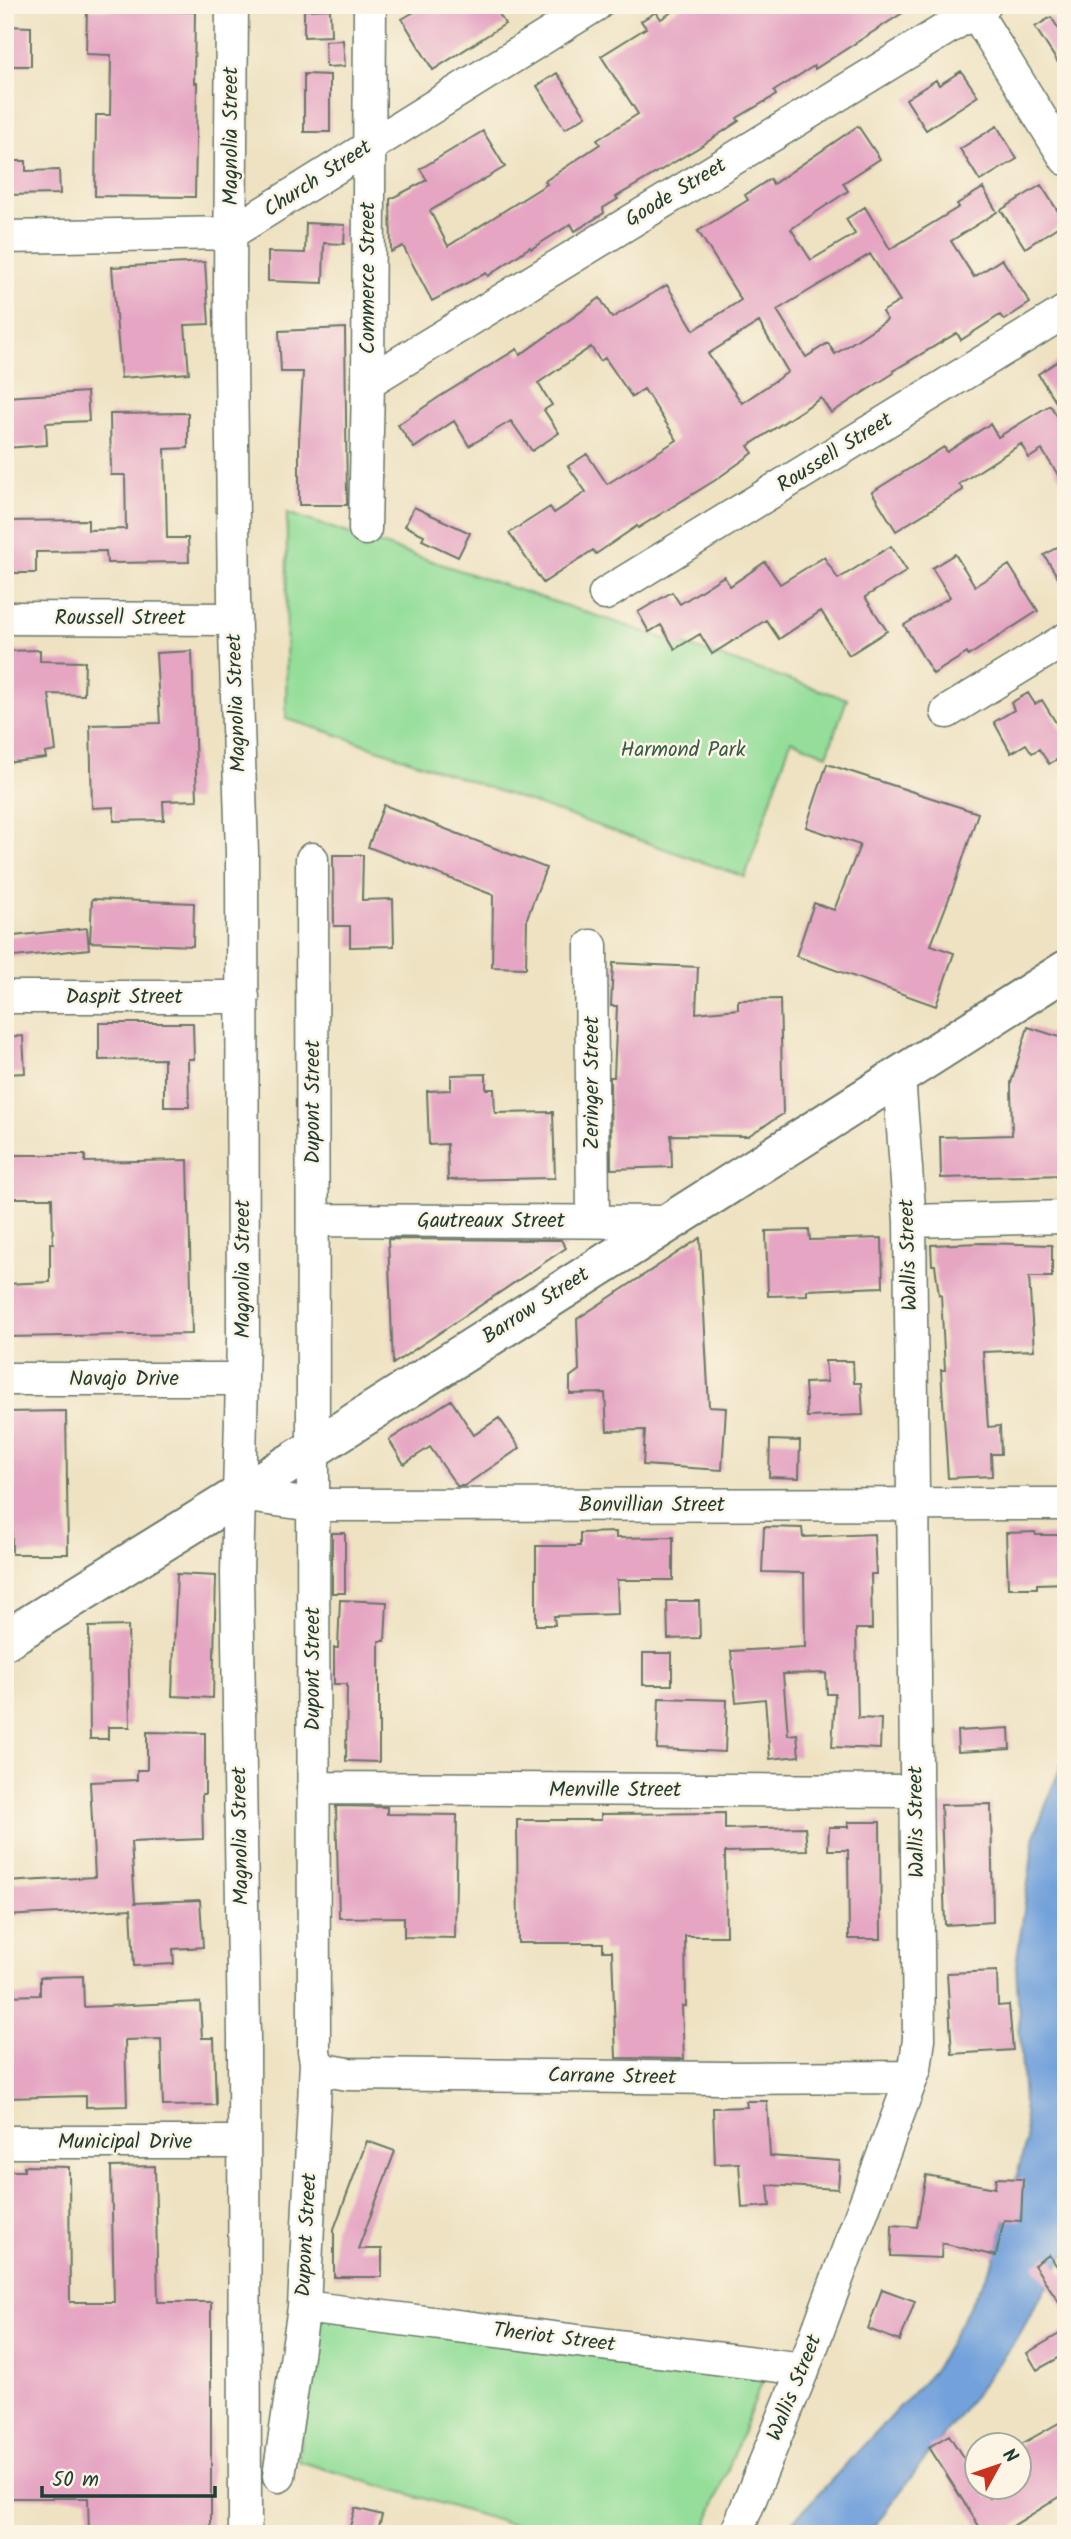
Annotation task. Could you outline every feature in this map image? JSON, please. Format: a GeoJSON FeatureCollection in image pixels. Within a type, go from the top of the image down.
{"type":"FeatureCollection","features":[{"type":"Feature","properties":{"kind":"main road","name":"Barrow Street"},"geometry":{"type":"LineString","coordinates":[[5,1640],[313,1449],[899,1077],[1062,978]]}},
{"type":"Feature","properties":{"kind":"street","name":"Magnolia Street"},"geometry":{"type":"LineString","coordinates":[[232,5],[234,618],[242,853],[243,997],[242,1379],[237,1573],[244,2142],[245,2534]]}},
{"type":"Feature","properties":{"kind":"street","name":"Commerce Street"},"geometry":{"type":"LineString","coordinates":[[365,529],[370,5]]}},
{"type":"Feature","properties":{"kind":"street","name":"Church Street"},"geometry":{"type":"LineString","coordinates":[[5,237],[231,233],[317,182],[368,146],[596,5]]}},
{"type":"Feature","properties":{"kind":"street"},"geometry":{"type":"LineString","coordinates":[[977,7],[1066,159]]}},
{"type":"Feature","properties":{"kind":"street","name":"Goode Street"},"geometry":{"type":"LineString","coordinates":[[368,382],[977,7]]}},
{"type":"Feature","properties":{"kind":"street","name":"Roussell Street"},"geometry":{"type":"LineString","coordinates":[[605,594],[1066,311]]}},
{"type":"Feature","properties":{"kind":"street","name":"Roussell Street"},"geometry":{"type":"LineString","coordinates":[[5,618],[234,618]]}},
{"type":"Feature","properties":{"kind":"street"},"geometry":{"type":"LineString","coordinates":[[947,712],[1066,639]]}},
{"type":"Feature","properties":{"kind":"street","name":"Dupont Street"},"geometry":{"type":"LineString","coordinates":[[279,2476],[304,2307],[316,2062],[312,859]]}},
{"type":"Feature","properties":{"kind":"street","name":"Zeringer Street"},"geometry":{"type":"LineString","coordinates":[[591,946],[593,1221]]}},
{"type":"Feature","properties":{"kind":"street","name":"Daspit Street"},"geometry":{"type":"LineString","coordinates":[[5,997],[243,997]]}},
{"type":"Feature","properties":{"kind":"street","name":"Wallis Street"},"geometry":{"type":"LineString","coordinates":[[736,2534],[804,2369],[912,2077],[919,2039],[910,1221],[899,1077]]}},
{"type":"Feature","properties":{"kind":"street"},"geometry":{"type":"LineString","coordinates":[[910,1221],[1066,1217]]}},
{"type":"Feature","properties":{"kind":"street","name":"Gautreaux Street"},"geometry":{"type":"LineString","coordinates":[[313,1220],[668,1222]]}},
{"type":"Feature","properties":{"kind":"street","name":"Navajo Drive"},"geometry":{"type":"LineString","coordinates":[[5,1379],[242,1379]]}},
{"type":"Feature","properties":{"kind":"street","name":"Bonvillian Street"},"geometry":{"type":"LineString","coordinates":[[239,1495],[313,1505],[1066,1504]]}},
{"type":"Feature","properties":{"kind":"street","name":"Menville Street"},"geometry":{"type":"LineString","coordinates":[[313,1788],[916,1791]]}},
{"type":"Feature","properties":{"kind":"street","name":"Carrane Street"},"geometry":{"type":"LineString","coordinates":[[316,2062],[325,2070],[348,2074],[912,2077]]}},
{"type":"Feature","properties":{"kind":"street","name":"Municipal Drive"},"geometry":{"type":"LineString","coordinates":[[5,2142],[244,2142]]}},
{"type":"Feature","properties":{"kind":"street","name":"Theriot Street"},"geometry":{"type":"LineString","coordinates":[[304,2307],[804,2369]]}},
{"type":"Feature","properties":{"kind":"green space","name":"Harmond Park"},"geometry":{"type":"Polygon","coordinates":[[[287,513],[847,699],[827,755],[791,740],[745,877],[286,719],[287,513]]]}},
{"type":"Feature","properties":{"kind":"green space"},"geometry":{"type":"Polygon","coordinates":[[[318,2317],[764,2377],[703,2534],[543,2534],[298,2461],[318,2317]]]}},
{"type":"Feature","properties":{"kind":"water"},"geometry":{"type":"Polygon","coordinates":[[[1066,1752],[1066,2252],[1018,2337],[868,2534],[781,2534],[935,2369],[994,2261],[1026,2141],[1016,1965],[1035,1834],[1066,1752]]]}},
{"type":"Feature","properties":{"kind":"building"},"geometry":{"type":"Polygon","coordinates":[[[426,5],[494,5],[505,24],[433,70],[402,19],[426,5]]]}},
{"type":"Feature","properties":{"kind":"building"},"geometry":{"type":"Polygon","coordinates":[[[683,5],[915,5],[815,69],[814,66],[774,91],[776,95],[737,118],[739,121],[698,148],[616,197],[618,199],[603,208],[604,213],[575,231],[571,224],[531,249],[530,247],[488,276],[486,273],[432,301],[403,246],[391,252],[390,199],[427,180],[420,169],[483,131],[505,167],[430,211],[448,246],[547,184],[545,181],[600,144],[597,140],[638,114],[601,56],[646,28],[641,21],[656,12],[661,19],[683,5]]]}},
{"type":"Feature","properties":{"kind":"building"},"geometry":{"type":"Polygon","coordinates":[[[87,9],[195,12],[195,197],[95,196],[96,115],[110,115],[111,55],[86,54],[87,9]]]}},
{"type":"Feature","properties":{"kind":"building"},"geometry":{"type":"Polygon","coordinates":[[[330,9],[331,36],[304,37],[304,10],[330,9]]]}},
{"type":"Feature","properties":{"kind":"building"},"geometry":{"type":"Polygon","coordinates":[[[1051,17],[1066,40],[1066,75],[1035,27],[1051,17]]]}},
{"type":"Feature","properties":{"kind":"building"},"geometry":{"type":"Polygon","coordinates":[[[5,26],[31,27],[31,66],[5,66],[5,26]]]}},
{"type":"Feature","properties":{"kind":"building"},"geometry":{"type":"Polygon","coordinates":[[[343,40],[345,66],[326,67],[325,41],[343,40]]]}},
{"type":"Feature","properties":{"kind":"building"},"geometry":{"type":"Polygon","coordinates":[[[961,71],[978,96],[926,130],[906,99],[936,80],[939,85],[961,71]]]}},
{"type":"Feature","properties":{"kind":"building"},"geometry":{"type":"Polygon","coordinates":[[[557,73],[586,116],[565,129],[537,86],[557,73]]]}},
{"type":"Feature","properties":{"kind":"building"},"geometry":{"type":"Polygon","coordinates":[[[304,74],[330,75],[330,132],[304,132],[304,74]]]}},
{"type":"Feature","properties":{"kind":"building"},"geometry":{"type":"Polygon","coordinates":[[[858,126],[880,159],[843,183],[848,191],[791,229],[811,260],[855,234],[846,219],[865,207],[890,249],[959,207],[957,204],[983,188],[997,212],[951,241],[974,277],[1002,259],[1030,303],[1004,320],[1000,315],[961,340],[957,333],[893,371],[894,373],[831,413],[821,398],[748,446],[753,453],[714,481],[638,528],[637,526],[596,554],[593,550],[543,583],[509,533],[550,507],[554,513],[586,492],[568,466],[587,454],[607,484],[677,440],[644,389],[632,397],[605,358],[600,361],[591,347],[538,383],[552,405],[544,410],[559,433],[532,451],[511,421],[469,446],[454,421],[414,448],[398,425],[517,349],[520,355],[600,298],[612,318],[667,285],[694,330],[741,300],[698,231],[748,200],[745,195],[770,179],[773,184],[858,126]],[[870,254],[777,310],[806,357],[828,343],[835,354],[887,320],[882,312],[900,301],[870,254]],[[759,322],[708,354],[742,403],[788,372],[759,322]]]}},
{"type":"Feature","properties":{"kind":"building"},"geometry":{"type":"Polygon","coordinates":[[[997,126],[1017,159],[980,181],[960,149],[997,126]]]}},
{"type":"Feature","properties":{"kind":"building"},"geometry":{"type":"Polygon","coordinates":[[[5,161],[26,161],[26,171],[59,170],[60,194],[5,195],[5,161]]]}},
{"type":"Feature","properties":{"kind":"building"},"geometry":{"type":"Polygon","coordinates":[[[1041,185],[1065,222],[1025,248],[1001,210],[1041,185]]]}},
{"type":"Feature","properties":{"kind":"building"},"geometry":{"type":"Polygon","coordinates":[[[306,223],[345,225],[344,244],[324,243],[323,283],[268,281],[268,252],[305,253],[306,223]]]}},
{"type":"Feature","properties":{"kind":"building"},"geometry":{"type":"Polygon","coordinates":[[[205,262],[209,324],[185,325],[189,373],[121,378],[112,267],[205,262]]]}},
{"type":"Feature","properties":{"kind":"building"},"geometry":{"type":"Polygon","coordinates":[[[345,328],[347,505],[299,505],[303,372],[281,372],[279,331],[345,328]]]}},
{"type":"Feature","properties":{"kind":"building"},"geometry":{"type":"Polygon","coordinates":[[[1066,356],[1066,418],[1038,374],[1066,356]]]}},
{"type":"Feature","properties":{"kind":"building"},"geometry":{"type":"Polygon","coordinates":[[[87,392],[89,421],[46,423],[47,445],[5,448],[5,397],[87,392]]]}},
{"type":"Feature","properties":{"kind":"building"},"geometry":{"type":"Polygon","coordinates":[[[1050,405],[1066,430],[1066,487],[1042,450],[1029,458],[1021,444],[959,484],[963,490],[896,531],[872,492],[944,447],[947,452],[990,424],[998,437],[1050,405]]]}},
{"type":"Feature","properties":{"kind":"building"},"geometry":{"type":"Polygon","coordinates":[[[188,413],[188,448],[165,449],[167,538],[188,538],[189,562],[107,563],[106,551],[36,552],[36,573],[5,573],[5,521],[88,520],[88,530],[126,529],[125,475],[111,475],[110,414],[188,413]]]}},
{"type":"Feature","properties":{"kind":"building"},"geometry":{"type":"Polygon","coordinates":[[[414,507],[470,533],[458,557],[422,540],[424,535],[405,526],[414,507]]]}},
{"type":"Feature","properties":{"kind":"building"},"geometry":{"type":"Polygon","coordinates":[[[1066,542],[1066,590],[1044,555],[1066,542]]]}},
{"type":"Feature","properties":{"kind":"building"},"geometry":{"type":"Polygon","coordinates":[[[891,546],[907,571],[865,597],[887,631],[849,655],[821,611],[779,639],[766,620],[712,654],[700,634],[675,649],[661,625],[649,632],[638,612],[672,592],[680,604],[724,576],[730,586],[765,562],[780,584],[824,557],[838,579],[891,546]]]}},
{"type":"Feature","properties":{"kind":"building"},"geometry":{"type":"Polygon","coordinates":[[[955,554],[975,586],[1009,565],[1038,611],[968,656],[967,653],[933,674],[904,625],[950,597],[932,568],[955,554]]]}},
{"type":"Feature","properties":{"kind":"building"},"geometry":{"type":"Polygon","coordinates":[[[40,650],[40,661],[85,662],[84,695],[49,694],[56,751],[45,753],[46,758],[5,763],[5,651],[40,650]]]}},
{"type":"Feature","properties":{"kind":"building"},"geometry":{"type":"Polygon","coordinates":[[[192,651],[197,800],[163,801],[164,820],[114,821],[114,807],[92,808],[90,725],[160,723],[156,653],[192,651]]]}},
{"type":"Feature","properties":{"kind":"building"},"geometry":{"type":"Polygon","coordinates":[[[1028,693],[1035,704],[1042,700],[1066,739],[1066,754],[1049,764],[1039,749],[1032,753],[1026,744],[1011,753],[994,722],[1014,710],[1011,703],[1028,693]]]}},
{"type":"Feature","properties":{"kind":"building"},"geometry":{"type":"Polygon","coordinates":[[[827,764],[978,813],[931,945],[954,953],[936,1006],[796,956],[814,903],[834,910],[860,845],[806,827],[827,764]]]}},
{"type":"Feature","properties":{"kind":"building"},"geometry":{"type":"Polygon","coordinates":[[[384,805],[546,868],[527,918],[526,968],[492,967],[493,895],[368,847],[384,805]]]}},
{"type":"Feature","properties":{"kind":"building"},"geometry":{"type":"Polygon","coordinates":[[[333,855],[363,855],[362,900],[393,899],[394,946],[350,947],[350,926],[334,926],[333,855]]]}},
{"type":"Feature","properties":{"kind":"building"},"geometry":{"type":"Polygon","coordinates":[[[92,899],[194,903],[193,946],[90,942],[92,899]]]}},
{"type":"Feature","properties":{"kind":"building"},"geometry":{"type":"Polygon","coordinates":[[[87,928],[89,949],[5,958],[5,937],[87,928]]]}},
{"type":"Feature","properties":{"kind":"building"},"geometry":{"type":"Polygon","coordinates":[[[613,963],[698,967],[696,1013],[738,1009],[738,1000],[780,999],[783,1114],[748,1136],[671,1135],[672,1167],[611,1169],[610,1077],[614,1077],[617,1006],[611,1006],[613,963]]]}},
{"type":"Feature","properties":{"kind":"building"},"geometry":{"type":"Polygon","coordinates":[[[99,1023],[193,1023],[194,1059],[188,1059],[189,1107],[164,1107],[164,1059],[99,1060],[99,1023]]]}},
{"type":"Feature","properties":{"kind":"building"},"geometry":{"type":"Polygon","coordinates":[[[1028,1027],[1066,1039],[1066,1175],[941,1178],[940,1137],[1012,1135],[1011,1083],[1028,1027]]]}},
{"type":"Feature","properties":{"kind":"building"},"geometry":{"type":"Polygon","coordinates":[[[23,1036],[25,1073],[5,1074],[5,1037],[23,1036]]]}},
{"type":"Feature","properties":{"kind":"building"},"geometry":{"type":"Polygon","coordinates":[[[486,1074],[486,1089],[494,1089],[495,1113],[553,1112],[555,1178],[448,1180],[447,1144],[429,1145],[427,1091],[451,1090],[451,1075],[486,1074]]]}},
{"type":"Feature","properties":{"kind":"building"},"geometry":{"type":"Polygon","coordinates":[[[5,1155],[85,1155],[85,1162],[188,1160],[192,1334],[5,1337],[5,1284],[50,1282],[50,1243],[53,1243],[52,1198],[5,1198],[5,1155]]]}},
{"type":"Feature","properties":{"kind":"building"},"geometry":{"type":"Polygon","coordinates":[[[809,1230],[810,1240],[882,1238],[883,1287],[807,1290],[807,1295],[768,1296],[766,1231],[809,1230]]]}},
{"type":"Feature","properties":{"kind":"building"},"geometry":{"type":"Polygon","coordinates":[[[700,1238],[709,1407],[726,1408],[722,1470],[643,1465],[645,1430],[607,1431],[605,1393],[570,1394],[570,1377],[579,1370],[577,1319],[700,1238]]]}},
{"type":"Feature","properties":{"kind":"building"},"geometry":{"type":"Polygon","coordinates":[[[388,1239],[561,1240],[566,1248],[393,1364],[388,1239]]]}},
{"type":"Feature","properties":{"kind":"building"},"geometry":{"type":"Polygon","coordinates":[[[931,1245],[1052,1245],[1052,1277],[1029,1277],[1034,1350],[983,1352],[988,1427],[1000,1426],[1001,1454],[991,1454],[992,1476],[948,1478],[941,1370],[945,1370],[941,1295],[935,1265],[932,1265],[931,1245]]]}},
{"type":"Feature","properties":{"kind":"building"},"geometry":{"type":"Polygon","coordinates":[[[825,1361],[853,1361],[854,1383],[861,1383],[863,1415],[807,1417],[805,1383],[827,1382],[825,1361]]]}},
{"type":"Feature","properties":{"kind":"building"},"geometry":{"type":"Polygon","coordinates":[[[451,1400],[474,1435],[499,1418],[520,1448],[464,1486],[457,1486],[430,1447],[404,1464],[389,1440],[451,1400]]]}},
{"type":"Feature","properties":{"kind":"building"},"geometry":{"type":"Polygon","coordinates":[[[66,1411],[68,1554],[12,1554],[11,1467],[5,1467],[5,1412],[66,1411]]]}},
{"type":"Feature","properties":{"kind":"building"},"geometry":{"type":"Polygon","coordinates":[[[770,1440],[800,1441],[799,1478],[769,1477],[770,1440]]]}},
{"type":"Feature","properties":{"kind":"building"},"geometry":{"type":"Polygon","coordinates":[[[764,1527],[802,1528],[803,1537],[874,1534],[876,1574],[871,1574],[872,1629],[856,1629],[858,1718],[881,1719],[880,1749],[832,1747],[835,1694],[827,1694],[826,1673],[783,1674],[788,1735],[797,1734],[799,1756],[770,1759],[765,1699],[736,1702],[731,1651],[805,1647],[804,1573],[762,1572],[764,1527]]]}},
{"type":"Feature","properties":{"kind":"building"},"geometry":{"type":"Polygon","coordinates":[[[616,1532],[616,1538],[673,1537],[673,1580],[617,1580],[618,1614],[554,1616],[555,1625],[536,1625],[536,1546],[580,1546],[580,1533],[616,1532]]]}},
{"type":"Feature","properties":{"kind":"building"},"geometry":{"type":"Polygon","coordinates":[[[1035,1532],[1036,1535],[1066,1535],[1066,1583],[1037,1584],[1037,1588],[1008,1588],[1006,1533],[1035,1532]]]}},
{"type":"Feature","properties":{"kind":"building"},"geometry":{"type":"Polygon","coordinates":[[[332,1533],[345,1533],[345,1593],[332,1593],[332,1533]]]}},
{"type":"Feature","properties":{"kind":"building"},"geometry":{"type":"Polygon","coordinates":[[[177,1574],[216,1576],[213,1698],[172,1696],[177,1574]]]}},
{"type":"Feature","properties":{"kind":"building"},"geometry":{"type":"Polygon","coordinates":[[[340,1600],[387,1602],[385,1641],[379,1641],[379,1762],[346,1761],[347,1684],[334,1684],[334,1648],[338,1648],[340,1600]]]}},
{"type":"Feature","properties":{"kind":"building"},"geometry":{"type":"Polygon","coordinates":[[[667,1601],[699,1601],[700,1638],[668,1639],[667,1601]]]}},
{"type":"Feature","properties":{"kind":"building"},"geometry":{"type":"Polygon","coordinates":[[[128,1626],[130,1727],[108,1727],[108,1739],[90,1739],[89,1627],[128,1626]]]}},
{"type":"Feature","properties":{"kind":"building"},"geometry":{"type":"Polygon","coordinates":[[[643,1653],[672,1653],[672,1685],[643,1685],[643,1653]]]}},
{"type":"Feature","properties":{"kind":"building"},"geometry":{"type":"Polygon","coordinates":[[[659,1698],[727,1700],[725,1752],[657,1749],[659,1698]]]}},
{"type":"Feature","properties":{"kind":"building"},"geometry":{"type":"Polygon","coordinates":[[[1009,1728],[1010,1749],[958,1752],[957,1731],[1009,1728]]]}},
{"type":"Feature","properties":{"kind":"building"},"geometry":{"type":"Polygon","coordinates":[[[147,1732],[205,1733],[203,1839],[131,1842],[135,1903],[200,1900],[203,1947],[173,1949],[174,1964],[134,1966],[131,1909],[5,1916],[5,1882],[95,1877],[90,1782],[137,1780],[137,1770],[147,1770],[147,1732]]]}},
{"type":"Feature","properties":{"kind":"building"},"geometry":{"type":"Polygon","coordinates":[[[991,1804],[993,1922],[945,1925],[941,1805],[991,1804]]]}},
{"type":"Feature","properties":{"kind":"building"},"geometry":{"type":"Polygon","coordinates":[[[336,1806],[387,1807],[387,1814],[457,1815],[455,1938],[404,1937],[404,1917],[339,1918],[336,1806]]]}},
{"type":"Feature","properties":{"kind":"building"},"geometry":{"type":"Polygon","coordinates":[[[725,1813],[725,1829],[805,1827],[807,1850],[725,1852],[726,1936],[685,1936],[686,2006],[682,2006],[684,2059],[616,2058],[612,1951],[603,1951],[603,1943],[518,1943],[517,1820],[601,1820],[601,1814],[725,1813]]]}},
{"type":"Feature","properties":{"kind":"building"},"geometry":{"type":"Polygon","coordinates":[[[848,1822],[880,1822],[881,1939],[849,1939],[848,1850],[828,1850],[829,1827],[848,1827],[848,1822]]]}},
{"type":"Feature","properties":{"kind":"building"},"geometry":{"type":"Polygon","coordinates":[[[997,1971],[998,2006],[1009,2005],[1013,2050],[952,2054],[947,1973],[997,1971]]]}},
{"type":"Feature","properties":{"kind":"building"},"geometry":{"type":"Polygon","coordinates":[[[83,1976],[84,2007],[200,2002],[202,2038],[214,2038],[216,2105],[163,2106],[161,2039],[125,2040],[127,2106],[86,2107],[86,2096],[5,2098],[5,1996],[40,1995],[40,1977],[83,1976]]]}},
{"type":"Feature","properties":{"kind":"building"},"geometry":{"type":"Polygon","coordinates":[[[746,2101],[767,2101],[770,2156],[840,2161],[838,2189],[768,2185],[770,2206],[742,2208],[739,2163],[715,2164],[713,2108],[747,2107],[746,2101]]]}},
{"type":"Feature","properties":{"kind":"building"},"geometry":{"type":"Polygon","coordinates":[[[367,2141],[395,2151],[358,2249],[382,2249],[382,2277],[334,2277],[334,2229],[367,2141]]]}},
{"type":"Feature","properties":{"kind":"building"},"geometry":{"type":"Polygon","coordinates":[[[24,2166],[69,2167],[70,2302],[114,2302],[111,2167],[155,2166],[158,2302],[211,2302],[211,2534],[89,2534],[88,2498],[5,2498],[5,2171],[24,2171],[24,2166]]]}},
{"type":"Feature","properties":{"kind":"building"},"geometry":{"type":"Polygon","coordinates":[[[926,2175],[995,2188],[996,2178],[1023,2179],[1021,2221],[1004,2220],[996,2256],[942,2243],[941,2258],[891,2256],[892,2225],[917,2227],[926,2175]]]}},
{"type":"Feature","properties":{"kind":"building"},"geometry":{"type":"Polygon","coordinates":[[[1049,2255],[1066,2279],[1066,2312],[1034,2265],[1049,2255]]]}},
{"type":"Feature","properties":{"kind":"building"},"geometry":{"type":"Polygon","coordinates":[[[882,2289],[915,2301],[900,2341],[868,2329],[882,2289]]]}},
{"type":"Feature","properties":{"kind":"building"},"geometry":{"type":"Polygon","coordinates":[[[1066,2330],[1066,2354],[1037,2370],[1027,2353],[1066,2330]]]}},
{"type":"Feature","properties":{"kind":"building"},"geometry":{"type":"Polygon","coordinates":[[[1066,2419],[1066,2493],[1000,2534],[984,2534],[963,2500],[1032,2500],[1032,2438],[1066,2419]]]}},
{"type":"Feature","properties":{"kind":"building"},"geometry":{"type":"Polygon","coordinates":[[[949,2435],[962,2456],[962,2499],[929,2447],[949,2435]]]}},
{"type":"Feature","properties":{"kind":"building"},"geometry":{"type":"Polygon","coordinates":[[[355,2508],[382,2515],[377,2534],[348,2534],[355,2508]]]}}]}
